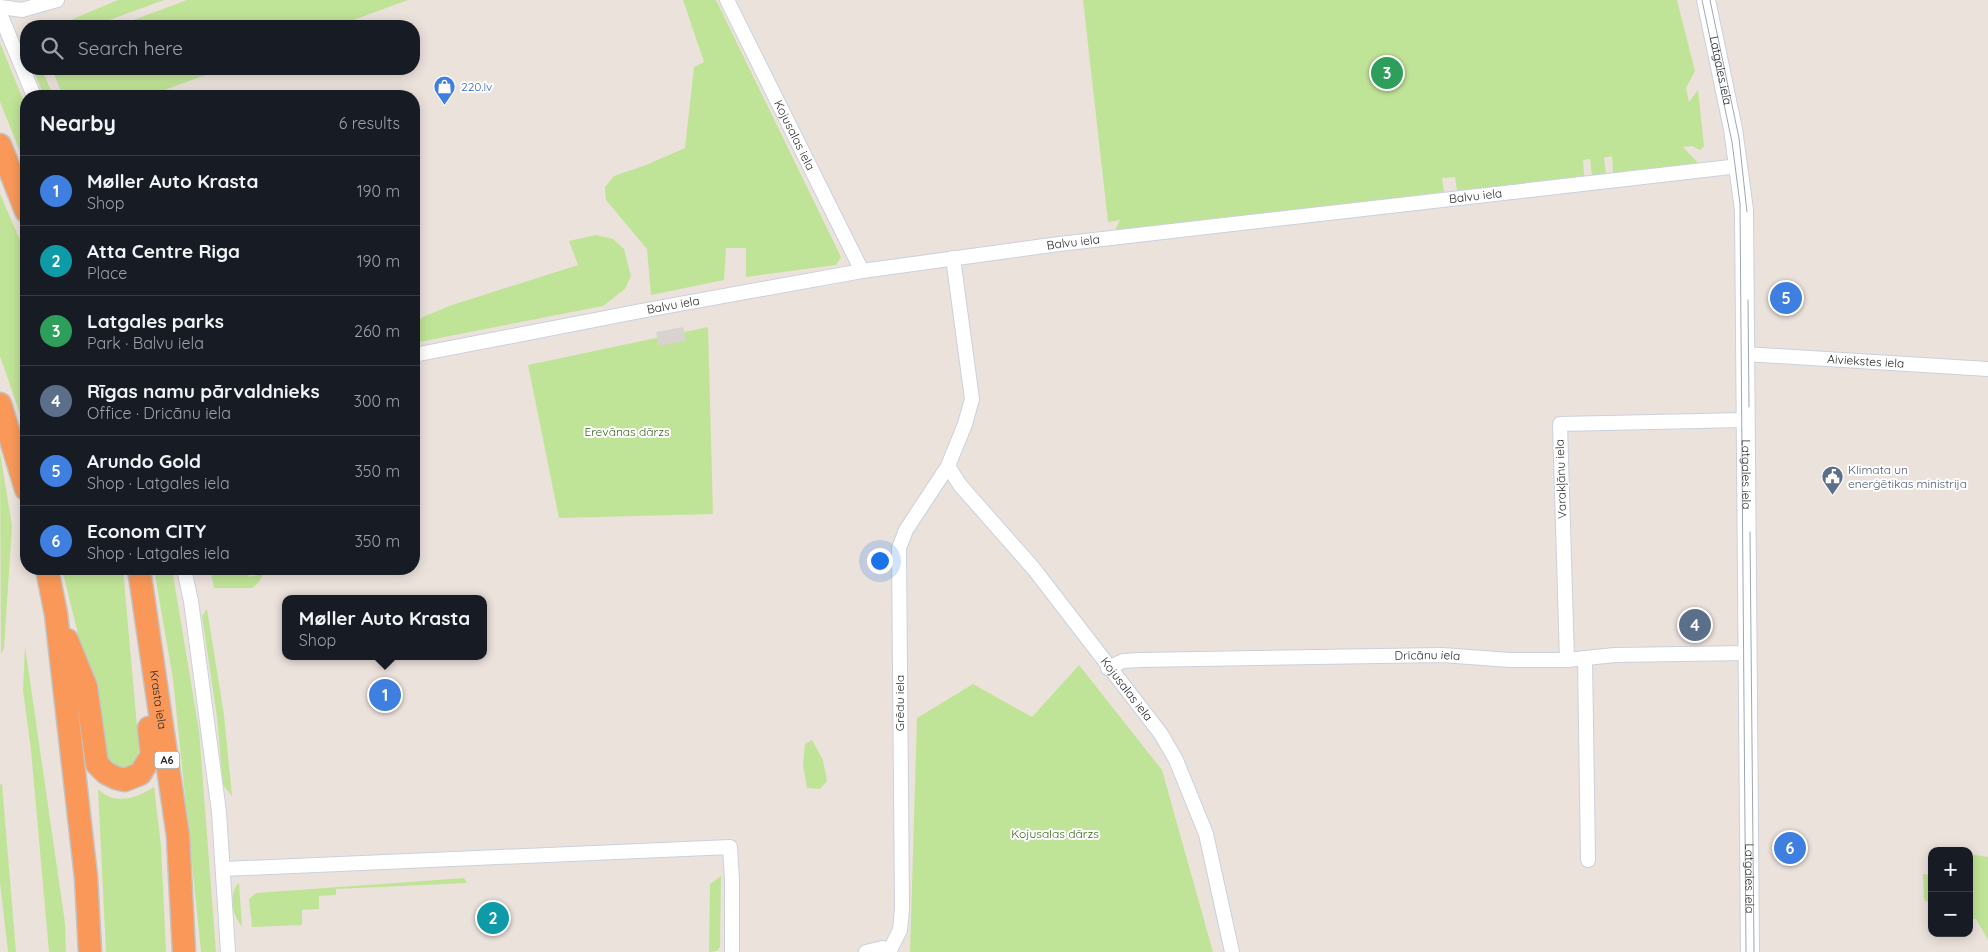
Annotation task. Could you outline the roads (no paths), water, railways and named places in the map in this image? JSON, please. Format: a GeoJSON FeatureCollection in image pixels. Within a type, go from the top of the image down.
{"type":"FeatureCollection","features":[{"type":"Feature","properties":{"kind":"highway"},"geometry":{"type":"LineString","coordinates":[[0,145],[20,196]]}},
{"type":"Feature","properties":{"kind":"highway"},"geometry":{"type":"LineString","coordinates":[[0,404],[20,469]]}},
{"type":"Feature","properties":{"kind":"highway"},"geometry":{"type":"LineString","coordinates":[[48,575],[56,614],[86,877],[90,952]]}},
{"type":"Feature","properties":{"kind":"highway","name":"Krasta iela"},"geometry":{"type":"LineString","coordinates":[[140,575],[178,836],[184,952]]}},
{"type":"Feature","properties":{"kind":"highway"},"geometry":{"type":"LineString","coordinates":[[56,614],[86,687],[97,764],[106,773],[125,780],[140,774],[152,756],[141,652],[147,621]]}},
{"type":"Feature","properties":{"kind":"street"},"geometry":{"type":"LineString","coordinates":[[0,7],[14,10],[30,9],[57,0]]}},
{"type":"Feature","properties":{"kind":"street","name":"Kojusalas iela"},"geometry":{"type":"LineString","coordinates":[[727,0],[862,271]]}},
{"type":"Feature","properties":{"kind":"street","name":"Latgales iela"},"geometry":{"type":"LineString","coordinates":[[1706,0],[1733,129],[1744,210],[1750,952]]}},
{"type":"Feature","properties":{"kind":"street"},"geometry":{"type":"LineString","coordinates":[[0,14],[20,62]]}},
{"type":"Feature","properties":{"kind":"street"},"geometry":{"type":"LineString","coordinates":[[25,75],[32,90]]}},
{"type":"Feature","properties":{"kind":"street","name":"Balvu iela"},"geometry":{"type":"LineString","coordinates":[[420,354],[862,271],[953,258],[1739,166]]}},
{"type":"Feature","properties":{"kind":"street","name":"Grēdu iela"},"geometry":{"type":"LineString","coordinates":[[866,952],[883,948],[889,952],[900,930],[902,909],[899,548],[906,530],[948,466],[965,424],[972,399],[953,258]]}},
{"type":"Feature","properties":{"kind":"street","name":"Aiviekstes iela"},"geometry":{"type":"LineString","coordinates":[[1745,354],[1988,369]]}},
{"type":"Feature","properties":{"kind":"street","name":"Varakļānu iela"},"geometry":{"type":"LineString","coordinates":[[1566,660],[1560,424],[1745,420]]}},
{"type":"Feature","properties":{"kind":"street","name":"Kojusalas iela"},"geometry":{"type":"LineString","coordinates":[[948,466],[960,485],[1044,582],[1108,668],[1161,734],[1176,760],[1206,834],[1232,952]]}},
{"type":"Feature","properties":{"kind":"street"},"geometry":{"type":"LineString","coordinates":[[185,575],[191,602],[218,802],[224,869],[228,952]]}},
{"type":"Feature","properties":{"kind":"street","name":"Dricānu iela"},"geometry":{"type":"LineString","coordinates":[[1108,668],[1123,661],[1140,660],[1442,655],[1510,660],[1566,660],[1614,655],[1748,653]]}},
{"type":"Feature","properties":{"kind":"street"},"geometry":{"type":"LineString","coordinates":[[1585,658],[1588,860]]}},
{"type":"Feature","properties":{"kind":"street"},"geometry":{"type":"LineString","coordinates":[[224,869],[730,847],[732,952]]}},
{"type":"Feature","properties":{"kind":"tram line"},"geometry":{"type":"LineString","coordinates":[[1702,0],[1732,142],[1740,204],[1746,952]]}},
{"type":"Feature","properties":{"kind":"tram line"},"geometry":{"type":"LineString","coordinates":[[1710,0],[1739,138],[1747,212]]}},
{"type":"Feature","properties":{"kind":"tram line"},"geometry":{"type":"LineString","coordinates":[[1748,300],[1749,407]]}},
{"type":"Feature","properties":{"kind":"tram line"},"geometry":{"type":"LineString","coordinates":[[1750,532],[1754,952]]}},
{"type":"Feature","properties":{"kind":"place","name":"Latgales parks"},"geometry":{"type":"Point","coordinates":[1387,73]}},
{"type":"Feature","properties":{"kind":"place","name":"220.lv"},"geometry":{"type":"Point","coordinates":[445,106]}},
{"type":"Feature","properties":{"kind":"place","name":"Arundo Gold"},"geometry":{"type":"Point","coordinates":[1786,298]}},
{"type":"Feature","properties":{"kind":"place","name":"Klimata un enerģētikas ministrija"},"geometry":{"type":"Point","coordinates":[1832,496]}},
{"type":"Feature","properties":{"kind":"place","name":"Rīgas namu pārvaldnieks"},"geometry":{"type":"Point","coordinates":[1695,625]}},
{"type":"Feature","properties":{"kind":"place","name":"Møller Auto Krasta"},"geometry":{"type":"Point","coordinates":[385,695]}},
{"type":"Feature","properties":{"kind":"place","name":"Econom CITY"},"geometry":{"type":"Point","coordinates":[1790,848]}},
{"type":"Feature","properties":{"kind":"place","name":"Atta Centre Riga"},"geometry":{"type":"Point","coordinates":[493,918]}},
{"type":"Feature","properties":{"kind":"park label","name":"Erevānas dārzs"},"geometry":{"type":"Point","coordinates":[627,432]}},
{"type":"Feature","properties":{"kind":"park label","name":"Kojusalas dārzs"},"geometry":{"type":"Point","coordinates":[1055,834]}}]}
